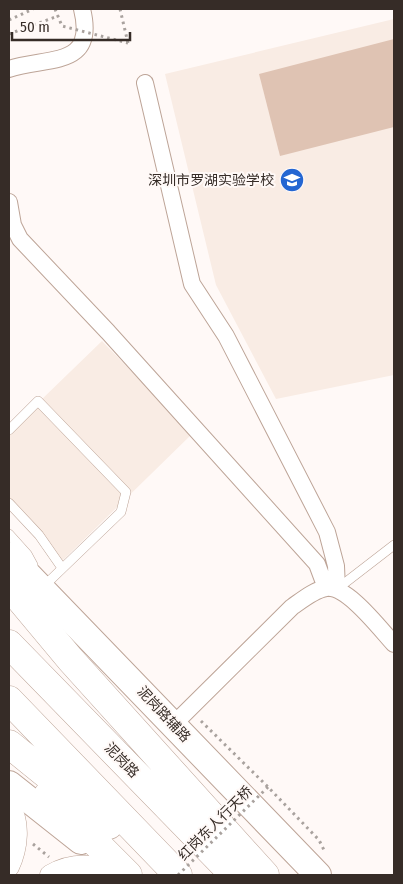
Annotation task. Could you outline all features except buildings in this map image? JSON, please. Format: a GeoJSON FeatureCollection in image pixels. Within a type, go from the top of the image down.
{"type":"FeatureCollection","features":[{"type":"Feature","properties":{"kind":"highway"},"geometry":{"type":"LineString","coordinates":[[22,589],[70,659],[265,875]]}},
{"type":"Feature","properties":{"kind":"highway","name":"泥岗路"},"geometry":{"type":"LineString","coordinates":[[9,644],[234,875]]}},
{"type":"Feature","properties":{"kind":"highway"},"geometry":{"type":"LineString","coordinates":[[9,700],[178,875]]}},
{"type":"Feature","properties":{"kind":"highway"},"geometry":{"type":"LineString","coordinates":[[9,744],[124,837],[158,853]]}},
{"type":"Feature","properties":{"kind":"highway"},"geometry":{"type":"LineString","coordinates":[[9,755],[127,875]]}},
{"type":"Feature","properties":{"kind":"main road","name":"泥岗路辅路"},"geometry":{"type":"LineString","coordinates":[[9,555],[22,589],[173,725],[318,875]]}},
{"type":"Feature","properties":{"kind":"main road"},"geometry":{"type":"LineString","coordinates":[[22,589],[59,630],[159,728],[232,787]]}},
{"type":"Feature","properties":{"kind":"main road"},"geometry":{"type":"LineString","coordinates":[[9,784],[127,875]]}},
{"type":"Feature","properties":{"kind":"street"},"geometry":{"type":"LineString","coordinates":[[9,69],[62,59],[75,52],[83,43],[85,22],[82,9]]}},
{"type":"Feature","properties":{"kind":"street"},"geometry":{"type":"LineString","coordinates":[[145,83],[192,284],[226,336],[328,532],[336,566],[331,589]]}},
{"type":"Feature","properties":{"kind":"street"},"geometry":{"type":"LineString","coordinates":[[9,202],[13,225],[20,239],[108,332],[317,564],[331,589],[349,597],[394,644]]}},
{"type":"Feature","properties":{"kind":"street"},"geometry":{"type":"LineString","coordinates":[[173,725],[292,607],[308,596],[331,589]]}},
{"type":"Feature","properties":{"kind":"street"},"geometry":{"type":"LineString","coordinates":[[9,804],[16,817],[14,852],[9,868]]}},
{"type":"Feature","properties":{"kind":"street"},"geometry":{"type":"LineString","coordinates":[[51,867],[61,869],[91,865],[122,875]]}},
{"type":"Feature","properties":{"kind":"lane"},"geometry":{"type":"LineString","coordinates":[[9,430],[38,400],[126,492],[121,512],[62,568],[22,589]]}},
{"type":"Feature","properties":{"kind":"lane"},"geometry":{"type":"LineString","coordinates":[[9,503],[39,535],[62,568]]}},
{"type":"Feature","properties":{"kind":"lane"},"geometry":{"type":"LineString","coordinates":[[9,534],[31,560],[22,589]]}},
{"type":"Feature","properties":{"kind":"lane"},"geometry":{"type":"LineString","coordinates":[[331,589],[394,545]]}},
{"type":"Feature","properties":{"kind":"path"},"geometry":{"type":"LineString","coordinates":[[9,20],[33,9]]}},
{"type":"Feature","properties":{"kind":"path"},"geometry":{"type":"LineString","coordinates":[[55,9],[62,26],[128,43],[120,9]]}},
{"type":"Feature","properties":{"kind":"path"},"geometry":{"type":"LineString","coordinates":[[9,34],[58,16]]}},
{"type":"Feature","properties":{"kind":"path"},"geometry":{"type":"LineString","coordinates":[[70,34],[71,22]]}},
{"type":"Feature","properties":{"kind":"path"},"geometry":{"type":"LineString","coordinates":[[201,721],[319,840]]}},
{"type":"Feature","properties":{"kind":"path","name":"红岗东人行天桥"},"geometry":{"type":"LineString","coordinates":[[178,875],[268,787]]}},
{"type":"Feature","properties":{"kind":"path"},"geometry":{"type":"LineString","coordinates":[[33,844],[51,867]]}},
{"type":"Feature","properties":{"kind":"shaded area","name":"深圳市罗湖实验学校"},"geometry":{"type":"Polygon","coordinates":[[[394,19],[394,375],[276,399],[216,285],[165,74],[394,19]]]}},
{"type":"Feature","properties":{"kind":"shaded area"},"geometry":{"type":"Polygon","coordinates":[[[394,39],[394,127],[280,156],[259,74],[394,39]]]}},
{"type":"Feature","properties":{"kind":"shaded area"},"geometry":{"type":"Polygon","coordinates":[[[102,341],[192,434],[62,561],[9,506],[9,431],[102,341]]]}},
{"type":"Feature","properties":{"kind":"place","name":"深圳市罗湖实验学校"},"geometry":{"type":"Point","coordinates":[292,180]}}]}
